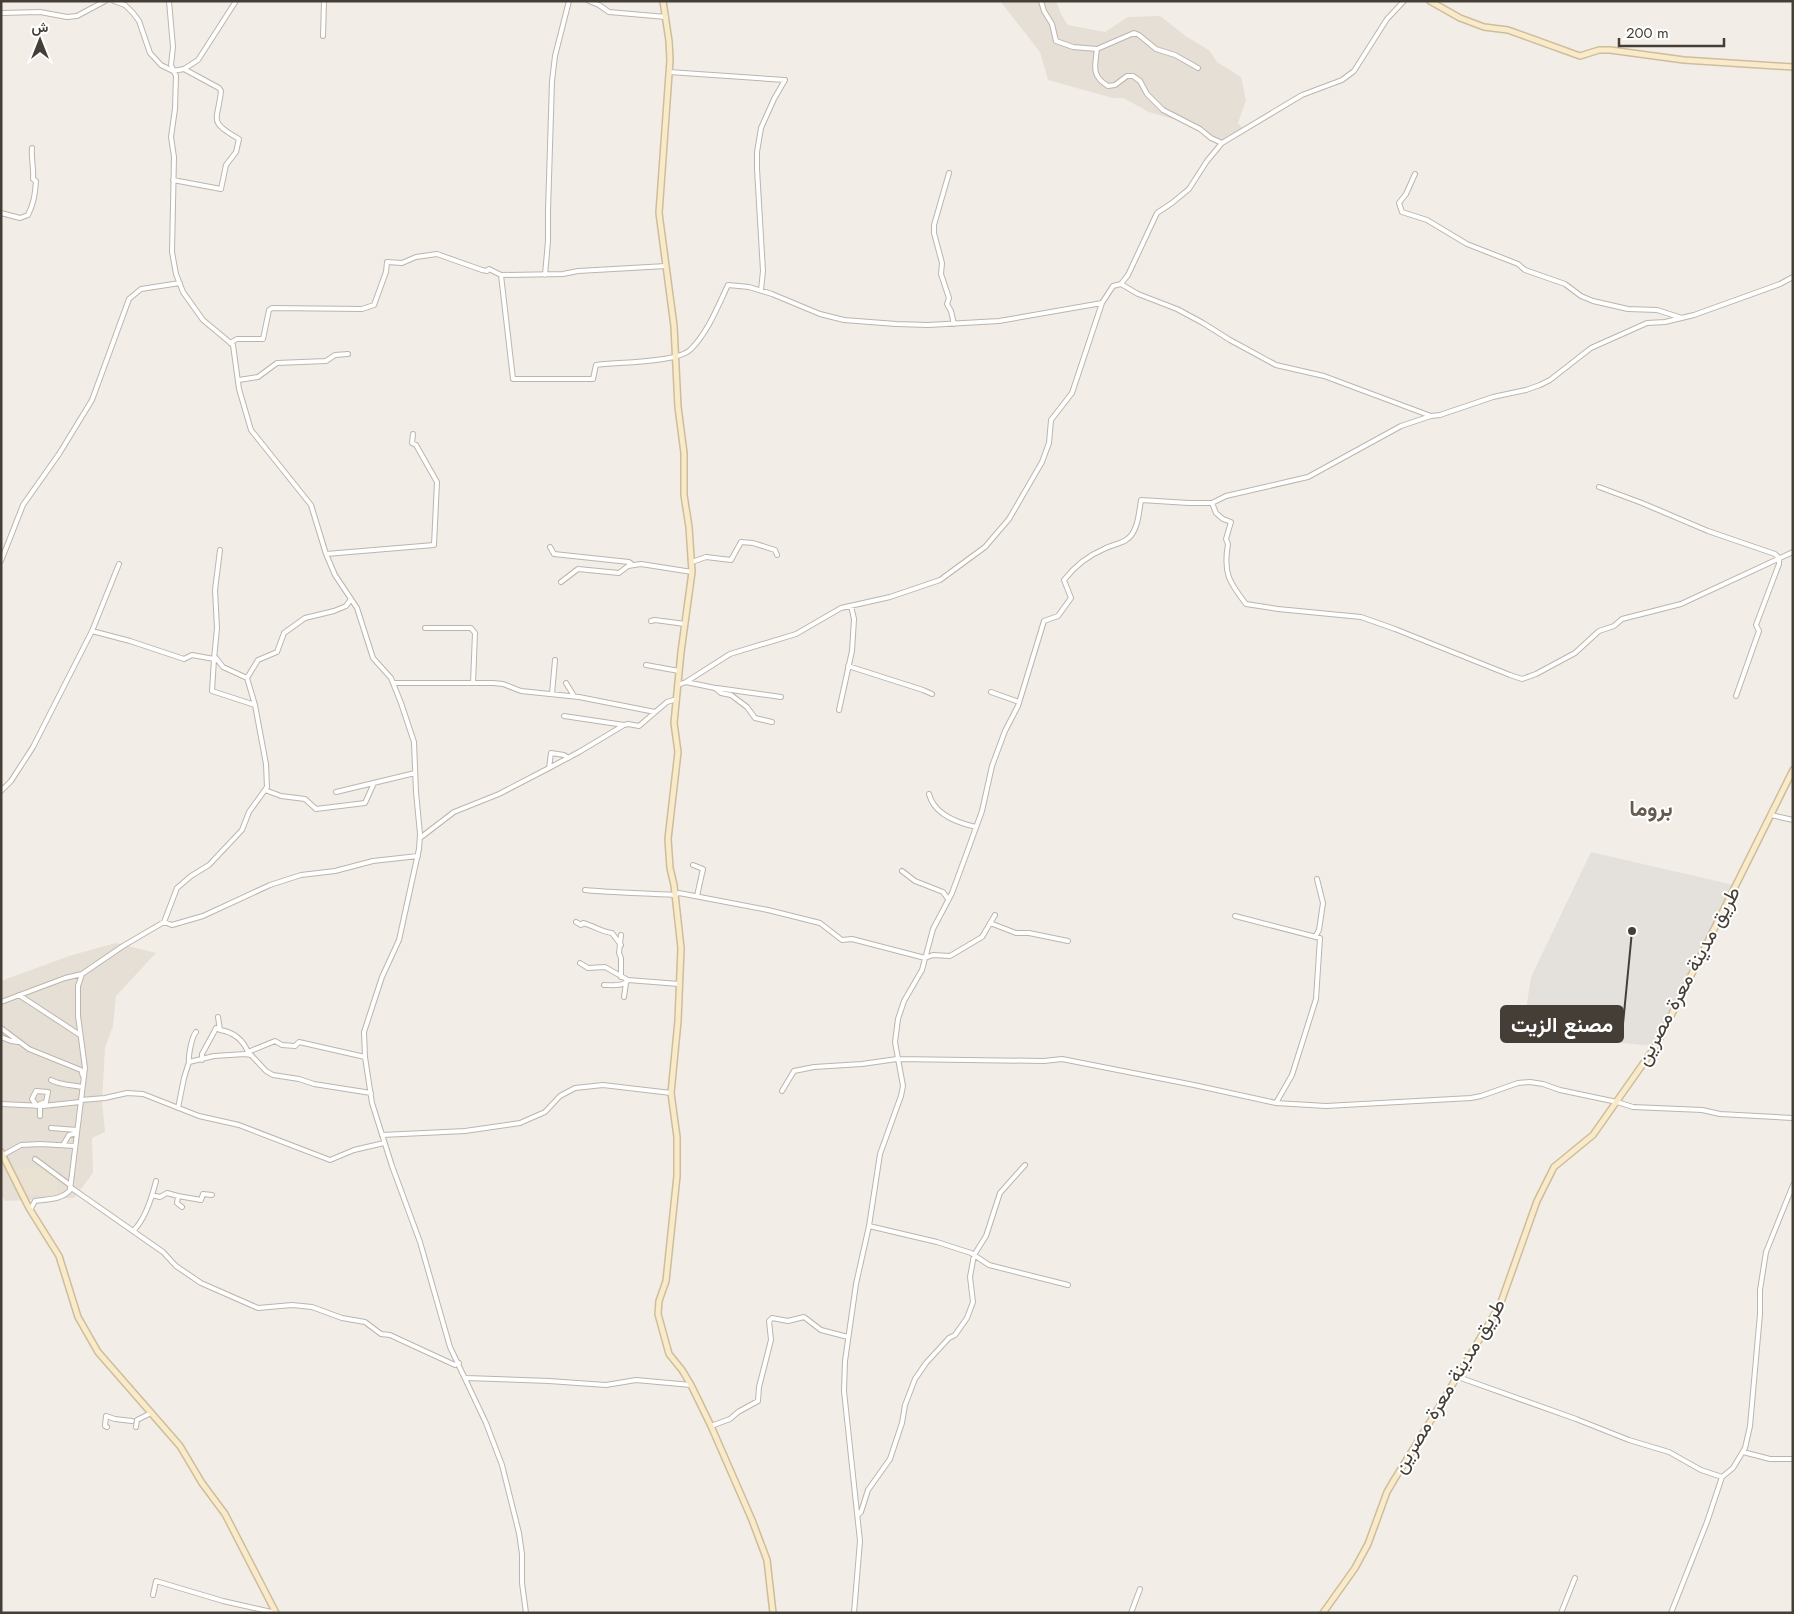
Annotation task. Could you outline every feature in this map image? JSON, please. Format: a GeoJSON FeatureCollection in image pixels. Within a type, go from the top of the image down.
{"type":"FeatureCollection","features":[{"type":"Feature","properties":{"kind":"street"},"geometry":{"type":"LineString","coordinates":[[1,13],[40,12],[67,17],[78,16],[105,1]]}},
{"type":"Feature","properties":{"kind":"street"},"geometry":{"type":"LineString","coordinates":[[114,1],[125,5],[133,13],[139,21],[150,53],[161,65],[173,71],[184,69],[198,60],[236,1]]}},
{"type":"Feature","properties":{"kind":"street"},"geometry":{"type":"LineString","coordinates":[[169,1],[173,47],[171,65],[176,76],[172,137],[174,157],[172,180],[172,252],[176,274],[183,292],[203,320],[233,345],[239,390],[252,430],[310,505],[335,575],[357,608],[373,658],[391,678],[414,742],[420,838],[418,856],[400,940],[382,977],[364,1032],[365,1057],[371,1093],[384,1143],[420,1242],[450,1347],[486,1423],[502,1465],[519,1533],[526,1613]]}},
{"type":"Feature","properties":{"kind":"street"},"geometry":{"type":"LineString","coordinates":[[323,36],[324,1]]}},
{"type":"Feature","properties":{"kind":"street"},"geometry":{"type":"LineString","coordinates":[[545,274],[548,240],[552,81],[555,56],[569,1]]}},
{"type":"Feature","properties":{"kind":"street"},"geometry":{"type":"LineString","coordinates":[[589,1],[609,12],[666,17]]}},
{"type":"Feature","properties":{"kind":"street"},"geometry":{"type":"LineString","coordinates":[[663,1],[669,41],[669,72],[659,214],[674,326],[678,407],[684,453],[684,495],[692,572],[674,723],[678,752],[668,839],[681,948],[678,1021],[671,1093],[677,1137],[677,1176],[666,1281],[659,1301],[658,1314],[669,1354],[691,1385],[752,1520],[767,1560],[773,1613]]}},
{"type":"Feature","properties":{"kind":"street"},"geometry":{"type":"LineString","coordinates":[[1042,1],[1044,11],[1052,24],[1056,41],[1073,47],[1097,49],[1134,32],[1156,49],[1175,55],[1198,68]]}},
{"type":"Feature","properties":{"kind":"street"},"geometry":{"type":"LineString","coordinates":[[678,685],[686,682],[730,654],[796,634],[842,608],[890,597],[940,580],[984,547],[1008,519],[1042,462],[1048,443],[1051,420],[1072,393],[1102,303],[1113,286],[1121,284],[1128,275],[1157,214],[1189,189],[1207,161],[1222,143],[1302,95],[1342,80],[1354,71],[1387,20],[1404,1]]}},
{"type":"Feature","properties":{"kind":"street"},"geometry":{"type":"LineString","coordinates":[[1430,1],[1460,18],[1484,27],[1508,30],[1580,56],[1599,50],[1610,50],[1684,60],[1793,68]]}},
{"type":"Feature","properties":{"kind":"street"},"geometry":{"type":"LineString","coordinates":[[1097,49],[1096,77],[1102,82],[1108,86],[1116,85],[1127,76],[1133,76],[1140,81],[1147,94],[1163,110],[1222,143]]}},
{"type":"Feature","properties":{"kind":"street"},"geometry":{"type":"LineString","coordinates":[[172,180],[221,189],[226,165],[236,152],[240,139],[225,131],[218,124],[216,116],[222,91],[184,69]]}},
{"type":"Feature","properties":{"kind":"street"},"geometry":{"type":"LineString","coordinates":[[669,72],[785,80],[761,128],[757,152],[763,272],[761,290]]}},
{"type":"Feature","properties":{"kind":"street"},"geometry":{"type":"LineString","coordinates":[[1,213],[20,218],[28,214],[34,203],[36,181],[33,179],[32,148]]}},
{"type":"Feature","properties":{"kind":"street"},"geometry":{"type":"LineString","coordinates":[[949,173],[936,216],[934,233],[942,263],[941,274],[949,298],[947,304],[954,324]]}},
{"type":"Feature","properties":{"kind":"street"},"geometry":{"type":"LineString","coordinates":[[1415,174],[1406,194],[1399,203],[1402,212],[1427,220],[1467,244],[1518,264],[1525,270],[1565,284],[1581,296],[1593,301],[1628,309],[1656,310],[1682,318]]}},
{"type":"Feature","properties":{"kind":"street"},"geometry":{"type":"LineString","coordinates":[[230,343],[237,339],[263,339],[269,310],[272,308],[362,309],[374,305],[386,272],[387,262],[402,264],[416,257],[436,254],[482,270],[487,271],[489,269],[501,275],[563,274],[578,271],[666,266]]}},
{"type":"Feature","properties":{"kind":"street"},"geometry":{"type":"LineString","coordinates":[[501,275],[513,380],[593,380],[596,364],[676,356],[690,350],[710,321],[728,285],[761,290],[820,314],[844,320],[913,324],[954,324],[1030,316],[1052,310],[1075,309],[1102,303]]}},
{"type":"Feature","properties":{"kind":"street"},"geometry":{"type":"LineString","coordinates":[[854,1613],[860,1541],[844,1391],[848,1337],[858,1269],[869,1226],[880,1154],[902,1096],[903,1086],[895,1042],[898,1019],[904,1001],[917,981],[926,958],[932,929],[948,899],[982,811],[992,766],[1005,731],[1019,702],[1044,621],[1058,616],[1071,598],[1064,580],[1073,568],[1086,558],[1105,548],[1128,540],[1136,525],[1141,500],[1212,503],[1226,496],[1308,477],[1401,426],[1493,397],[1540,385],[1550,380],[1591,348],[1646,323],[1682,318],[1780,284],[1793,277]]}},
{"type":"Feature","properties":{"kind":"street"},"geometry":{"type":"LineString","coordinates":[[1,561],[23,505],[59,454],[92,400],[129,299],[141,289],[180,283]]}},
{"type":"Feature","properties":{"kind":"street"},"geometry":{"type":"LineString","coordinates":[[1121,284],[1138,294],[1177,309],[1276,365],[1324,376],[1431,416]]}},
{"type":"Feature","properties":{"kind":"street"},"geometry":{"type":"LineString","coordinates":[[239,380],[258,377],[277,363],[326,361],[335,355],[348,354]]}},
{"type":"Feature","properties":{"kind":"street"},"geometry":{"type":"LineString","coordinates":[[326,554],[434,545],[437,482],[416,445],[412,443],[413,434]]}},
{"type":"Feature","properties":{"kind":"street"},"geometry":{"type":"LineString","coordinates":[[1599,487],[1642,502],[1708,531],[1775,554],[1779,558]]}},
{"type":"Feature","properties":{"kind":"street"},"geometry":{"type":"LineString","coordinates":[[1212,503],[1216,513],[1223,519],[1231,522],[1226,539],[1228,544],[1226,572],[1232,586],[1246,604],[1361,617],[1395,628],[1522,679],[1536,674],[1574,653],[1599,631],[1614,626],[1622,619],[1680,604],[1793,552]]}},
{"type":"Feature","properties":{"kind":"street"},"geometry":{"type":"LineString","coordinates":[[692,562],[706,557],[730,560],[741,542],[753,543],[775,550],[777,554]]}},
{"type":"Feature","properties":{"kind":"street"},"geometry":{"type":"LineString","coordinates":[[550,547],[554,554],[629,562],[632,565]]}},
{"type":"Feature","properties":{"kind":"street"},"geometry":{"type":"LineString","coordinates":[[220,550],[215,590],[217,628],[212,690],[255,705]]}},
{"type":"Feature","properties":{"kind":"street"},"geometry":{"type":"LineString","coordinates":[[1736,696],[1759,631],[1756,625],[1779,558]]}},
{"type":"Feature","properties":{"kind":"street"},"geometry":{"type":"LineString","coordinates":[[1,791],[11,781],[33,747],[92,631],[119,564]]}},
{"type":"Feature","properties":{"kind":"street"},"geometry":{"type":"LineString","coordinates":[[561,582],[578,569],[619,573],[628,566],[641,564],[692,572]]}},
{"type":"Feature","properties":{"kind":"street"},"geometry":{"type":"LineString","coordinates":[[1,1002],[65,978],[82,974],[123,946],[164,922],[177,888],[191,876],[209,865],[242,830],[249,812],[267,786],[266,764],[255,705],[247,678],[258,660],[276,652],[284,633],[305,618],[346,606],[351,599]]}},
{"type":"Feature","properties":{"kind":"street"},"geometry":{"type":"LineString","coordinates":[[839,710],[852,650],[854,619],[851,606]]}},
{"type":"Feature","properties":{"kind":"street"},"geometry":{"type":"LineString","coordinates":[[651,622],[655,620],[685,624]]}},
{"type":"Feature","properties":{"kind":"street"},"geometry":{"type":"LineString","coordinates":[[425,628],[470,628],[475,633],[473,683]]}},
{"type":"Feature","properties":{"kind":"street"},"geometry":{"type":"LineString","coordinates":[[92,631],[130,641],[184,660],[192,655],[215,658],[223,667],[247,678]]}},
{"type":"Feature","properties":{"kind":"street"},"geometry":{"type":"LineString","coordinates":[[552,694],[555,660]]}},
{"type":"Feature","properties":{"kind":"street"},"geometry":{"type":"LineString","coordinates":[[646,665],[679,671]]}},
{"type":"Feature","properties":{"kind":"street"},"geometry":{"type":"LineString","coordinates":[[848,666],[932,694]]}},
{"type":"Feature","properties":{"kind":"street"},"geometry":{"type":"LineString","coordinates":[[686,682],[781,697]]}},
{"type":"Feature","properties":{"kind":"street"},"geometry":{"type":"LineString","coordinates":[[393,683],[503,684],[521,691],[575,697],[655,712]]}},
{"type":"Feature","properties":{"kind":"street"},"geometry":{"type":"LineString","coordinates":[[566,683],[575,697]]}},
{"type":"Feature","properties":{"kind":"street"},"geometry":{"type":"LineString","coordinates":[[715,688],[739,700],[755,718],[772,722]]}},
{"type":"Feature","properties":{"kind":"street"},"geometry":{"type":"LineString","coordinates":[[991,692],[1019,702]]}},
{"type":"Feature","properties":{"kind":"street"},"geometry":{"type":"LineString","coordinates":[[564,716],[639,726],[668,702],[677,700]]}},
{"type":"Feature","properties":{"kind":"street"},"geometry":{"type":"LineString","coordinates":[[420,838],[454,812],[499,794],[568,758],[624,725]]}},
{"type":"Feature","properties":{"kind":"street"},"geometry":{"type":"LineString","coordinates":[[549,768],[551,752],[568,758]]}},
{"type":"Feature","properties":{"kind":"street","name":"طريق مدينة معرة مصرين"},"geometry":{"type":"LineString","coordinates":[[1323,1613],[1355,1568],[1368,1543],[1390,1486],[1458,1377],[1500,1305],[1538,1201],[1554,1167],[1593,1135],[1657,1044],[1793,770]]}},
{"type":"Feature","properties":{"kind":"street"},"geometry":{"type":"LineString","coordinates":[[336,792],[415,773]]}},
{"type":"Feature","properties":{"kind":"street"},"geometry":{"type":"LineString","coordinates":[[265,790],[282,796],[305,799],[316,809],[365,803],[374,783]]}},
{"type":"Feature","properties":{"kind":"street"},"geometry":{"type":"LineString","coordinates":[[929,794],[935,805],[945,815],[960,824],[976,827]]}},
{"type":"Feature","properties":{"kind":"street"},"geometry":{"type":"LineString","coordinates":[[1771,815],[1793,820]]}},
{"type":"Feature","properties":{"kind":"street"},"geometry":{"type":"LineString","coordinates":[[164,922],[172,925],[204,916],[270,885],[301,875],[335,871],[374,861],[418,856]]}},
{"type":"Feature","properties":{"kind":"street"},"geometry":{"type":"LineString","coordinates":[[693,865],[704,869],[698,896]]}},
{"type":"Feature","properties":{"kind":"street"},"geometry":{"type":"LineString","coordinates":[[902,871],[915,881],[943,892],[948,899]]}},
{"type":"Feature","properties":{"kind":"street"},"geometry":{"type":"LineString","coordinates":[[1316,879],[1323,903],[1319,930],[1316,937]]}},
{"type":"Feature","properties":{"kind":"street"},"geometry":{"type":"LineString","coordinates":[[585,890],[621,893],[679,893],[698,896],[820,923],[842,940],[852,939],[926,958],[954,954],[982,937],[994,915]]}},
{"type":"Feature","properties":{"kind":"street"},"geometry":{"type":"LineString","coordinates":[[1235,916],[1320,938],[1316,999],[1292,1075],[1276,1103]]}},
{"type":"Feature","properties":{"kind":"street"},"geometry":{"type":"LineString","coordinates":[[584,923],[599,928],[604,932],[612,933],[621,945]]}},
{"type":"Feature","properties":{"kind":"street"},"geometry":{"type":"LineString","coordinates":[[990,923],[1016,933],[1068,941]]}},
{"type":"Feature","properties":{"kind":"street"},"geometry":{"type":"LineString","coordinates":[[621,935],[619,953],[621,958],[621,977]]}},
{"type":"Feature","properties":{"kind":"street"},"geometry":{"type":"LineString","coordinates":[[580,963],[588,968],[605,967],[627,981],[679,984]]}},
{"type":"Feature","properties":{"kind":"street"},"geometry":{"type":"LineString","coordinates":[[30,1210],[35,1202],[66,1195],[70,1186],[85,1068],[78,1016],[78,986],[82,974]]}},
{"type":"Feature","properties":{"kind":"street"},"geometry":{"type":"LineString","coordinates":[[604,985],[620,985],[627,981]]}},
{"type":"Feature","properties":{"kind":"street"},"geometry":{"type":"LineString","coordinates":[[624,997],[627,981]]}},
{"type":"Feature","properties":{"kind":"street"},"geometry":{"type":"LineString","coordinates":[[19,995],[80,1035]]}},
{"type":"Feature","properties":{"kind":"street"},"geometry":{"type":"LineString","coordinates":[[218,1017],[220,1030]]}},
{"type":"Feature","properties":{"kind":"street"},"geometry":{"type":"LineString","coordinates":[[1,1028],[29,1049],[81,1070],[83,1078]]}},
{"type":"Feature","properties":{"kind":"street"},"geometry":{"type":"LineString","coordinates":[[202,1060],[202,1054],[216,1028],[232,1033],[248,1053],[266,1071],[273,1075],[371,1093]]}},
{"type":"Feature","properties":{"kind":"street"},"geometry":{"type":"LineString","coordinates":[[6,1032],[1,1037],[20,1042]]}},
{"type":"Feature","properties":{"kind":"street"},"geometry":{"type":"LineString","coordinates":[[178,1108],[189,1064],[189,1050],[192,1045],[192,1037],[196,1032]]}},
{"type":"Feature","properties":{"kind":"street"},"geometry":{"type":"LineString","coordinates":[[189,1064],[190,1062],[214,1056],[248,1053],[275,1042],[282,1045],[295,1046],[299,1042],[365,1057]]}},
{"type":"Feature","properties":{"kind":"street"},"geometry":{"type":"LineString","coordinates":[[782,1091],[790,1076],[798,1069],[814,1066],[862,1064],[897,1059],[1044,1061],[1062,1059],[1194,1084],[1276,1103],[1326,1106],[1471,1098],[1530,1082],[1633,1107],[1702,1110],[1720,1114],[1793,1118]]}},
{"type":"Feature","properties":{"kind":"street"},"geometry":{"type":"LineString","coordinates":[[51,1080],[57,1083],[82,1087]]}},
{"type":"Feature","properties":{"kind":"street"},"geometry":{"type":"LineString","coordinates":[[382,1135],[465,1131],[520,1123],[545,1112],[560,1096],[575,1088],[603,1085],[671,1093]]}},
{"type":"Feature","properties":{"kind":"street"},"geometry":{"type":"LineString","coordinates":[[40,1116],[39,1106],[32,1099],[36,1091],[48,1092],[46,1102]]}},
{"type":"Feature","properties":{"kind":"street"},"geometry":{"type":"LineString","coordinates":[[1,1104],[39,1106],[106,1098],[127,1093],[144,1094],[199,1116],[239,1124],[330,1160],[354,1150],[384,1143]]}},
{"type":"Feature","properties":{"kind":"street"},"geometry":{"type":"LineString","coordinates":[[39,1106],[42,1102],[53,1105]]}},
{"type":"Feature","properties":{"kind":"street"},"geometry":{"type":"LineString","coordinates":[[51,1128],[77,1132]]}},
{"type":"Feature","properties":{"kind":"street"},"geometry":{"type":"LineString","coordinates":[[63,1145],[69,1135],[77,1132]]}},
{"type":"Feature","properties":{"kind":"street"},"geometry":{"type":"LineString","coordinates":[[75,1146],[21,1145],[2,1153],[30,1210],[59,1256],[78,1316],[98,1352],[180,1446],[202,1483],[225,1514],[276,1613]]}},
{"type":"Feature","properties":{"kind":"street"},"geometry":{"type":"LineString","coordinates":[[35,1159],[70,1186],[134,1230],[163,1252],[176,1266],[201,1283],[258,1308],[292,1305],[312,1307],[342,1318],[365,1322],[381,1334],[390,1335],[455,1365],[458,1363]]}},
{"type":"Feature","properties":{"kind":"street"},"geometry":{"type":"LineString","coordinates":[[858,1515],[861,1512],[868,1490],[890,1459],[911,1387],[926,1363],[956,1334],[967,1318],[973,1302],[970,1277],[974,1255],[986,1236],[1002,1189],[1016,1177],[1025,1165]]}},
{"type":"Feature","properties":{"kind":"street"},"geometry":{"type":"LineString","coordinates":[[134,1230],[141,1220],[156,1181]]}},
{"type":"Feature","properties":{"kind":"street"},"geometry":{"type":"LineString","coordinates":[[1671,1613],[1707,1522],[1722,1478],[1733,1468],[1743,1452],[1750,1426],[1760,1314],[1760,1290],[1766,1252],[1793,1185]]}},
{"type":"Feature","properties":{"kind":"street"},"geometry":{"type":"LineString","coordinates":[[152,1195],[160,1197],[167,1193],[201,1200],[203,1194],[212,1195]]}},
{"type":"Feature","properties":{"kind":"street"},"geometry":{"type":"LineString","coordinates":[[178,1196],[178,1203],[182,1207]]}},
{"type":"Feature","properties":{"kind":"street"},"geometry":{"type":"LineString","coordinates":[[869,1226],[937,1242],[974,1255],[989,1265],[1068,1285]]}},
{"type":"Feature","properties":{"kind":"street"},"geometry":{"type":"LineString","coordinates":[[711,1426],[730,1419],[758,1400],[759,1387],[771,1340],[769,1321],[772,1318],[788,1321],[804,1317],[822,1330],[848,1337]]}},
{"type":"Feature","properties":{"kind":"street"},"geometry":{"type":"LineString","coordinates":[[1458,1377],[1576,1418],[1629,1440],[1669,1452],[1701,1470],[1722,1478]]}},
{"type":"Feature","properties":{"kind":"street"},"geometry":{"type":"LineString","coordinates":[[466,1378],[549,1380],[606,1384],[636,1380],[691,1385]]}},
{"type":"Feature","properties":{"kind":"street"},"geometry":{"type":"LineString","coordinates":[[131,1422],[151,1413]]}},
{"type":"Feature","properties":{"kind":"street"},"geometry":{"type":"LineString","coordinates":[[107,1427],[105,1426],[106,1416],[131,1422],[136,1427]]}},
{"type":"Feature","properties":{"kind":"street"},"geometry":{"type":"LineString","coordinates":[[1743,1452],[1770,1459],[1793,1459]]}},
{"type":"Feature","properties":{"kind":"street"},"geometry":{"type":"LineString","coordinates":[[1561,1613],[1574,1578]]}},
{"type":"Feature","properties":{"kind":"street"},"geometry":{"type":"LineString","coordinates":[[153,1595],[156,1582],[223,1601],[276,1613]]}},
{"type":"Feature","properties":{"kind":"street"},"geometry":{"type":"LineString","coordinates":[[1131,1613],[1140,1589]]}},
{"type":"Feature","properties":{"kind":"shaded area"},"geometry":{"type":"Polygon","coordinates":[[[1000,1],[1056,1],[1068,25],[1105,32],[1128,17],[1160,16],[1187,37],[1209,50],[1217,62],[1241,77],[1246,100],[1238,123],[1242,128],[1219,142],[1203,128],[1149,112],[1123,98],[1113,98],[1048,80],[1040,52],[1000,1]]]}},
{"type":"Feature","properties":{"kind":"shaded area"},"geometry":{"type":"Polygon","coordinates":[[[1591,852],[1734,885],[1653,1046],[1622,1043],[1530,1013],[1526,1009],[1531,977],[1591,852]]]}},
{"type":"Feature","properties":{"kind":"shaded area"},"geometry":{"type":"Polygon","coordinates":[[[116,943],[156,953],[116,996],[113,1026],[105,1048],[102,1102],[105,1132],[92,1138],[93,1173],[74,1198],[5,1201],[1,1195],[1,981],[72,955],[116,943]]]}},
{"type":"Feature","properties":{"kind":"shaded area"},"geometry":{"type":"Polygon","coordinates":[[[44,1166],[56,1176],[59,1195],[24,1195],[18,1170],[44,1166]]]}},
{"type":"Feature","properties":{"kind":"place","name":"مصنع الزيت"},"geometry":{"type":"Point","coordinates":[1632,931]}},
{"type":"Feature","properties":{"kind":"district","name":"بروما"},"geometry":{"type":"Point","coordinates":[1651,808]}}]}
